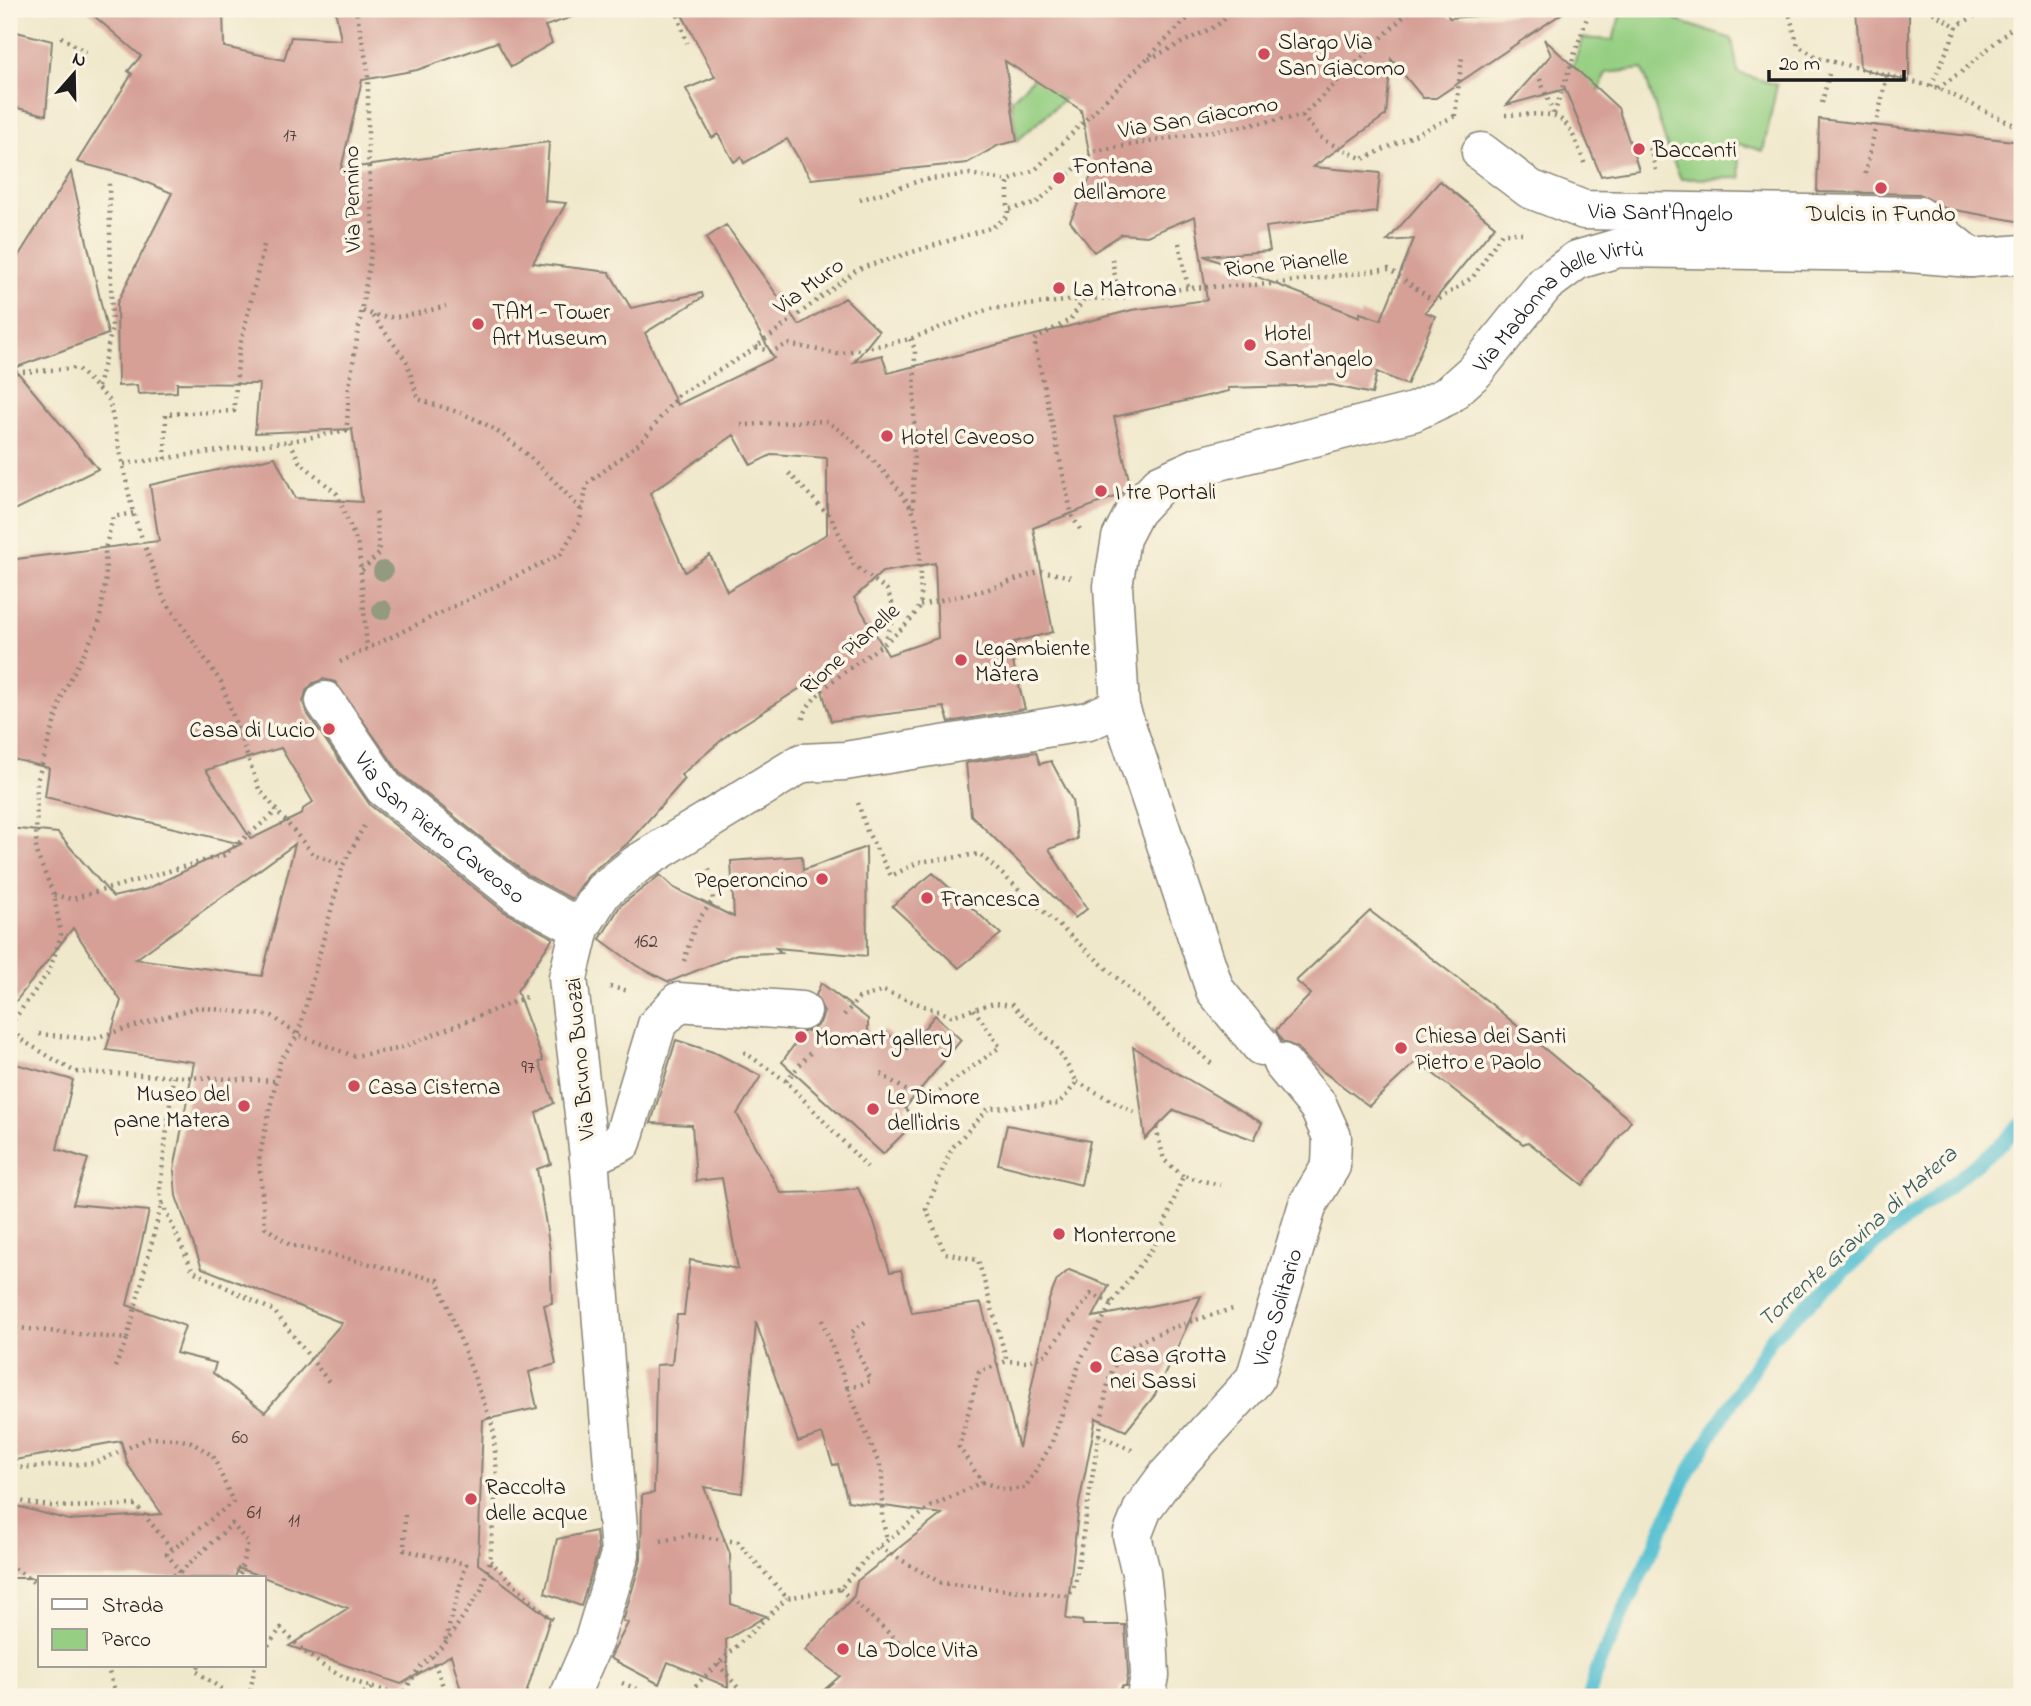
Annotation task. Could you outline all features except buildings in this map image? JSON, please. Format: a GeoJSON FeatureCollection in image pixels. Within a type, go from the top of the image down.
{"type":"FeatureCollection","features":[{"type":"Feature","properties":{"kind":"street","name":"Via Sant'Angelo"},"geometry":{"type":"LineString","coordinates":[[1481,152],[1530,189],[1584,211],[1919,216],[1971,258]]}},
{"type":"Feature","properties":{"kind":"street","name":"Via Madonna delle Virtù"},"geometry":{"type":"LineString","coordinates":[[1120,707],[1113,586],[1121,538],[1135,511],[1160,484],[1200,466],[1413,412],[1447,396],[1475,370],[1545,284],[1577,260],[1618,248],[1897,252],[1971,258],[2022,254]]}},
{"type":"Feature","properties":{"kind":"street","name":"Via San Pietro Caveoso"},"geometry":{"type":"LineString","coordinates":[[330,683],[384,788],[517,894],[580,928]]}},
{"type":"Feature","properties":{"kind":"street","name":"Via Bruno Buozzi"},"geometry":{"type":"LineString","coordinates":[[569,1697],[594,1640],[620,1554],[589,1157],[568,978],[580,928],[603,891],[637,864],[802,763],[845,761],[1088,721],[1120,707]]}},
{"type":"Feature","properties":{"kind":"street","name":"Vico Solitario"},"geometry":{"type":"LineString","coordinates":[[1120,707],[1215,990],[1318,1105],[1332,1137],[1331,1166],[1308,1204],[1255,1379],[1164,1478],[1143,1508],[1132,1536],[1141,1573],[1149,1635],[1150,1676],[1146,1697]]}},
{"type":"Feature","properties":{"kind":"street"},"geometry":{"type":"LineString","coordinates":[[589,1157],[622,1142],[657,1025],[678,1002],[802,1011]]}},
{"type":"Feature","properties":{"kind":"path","name":"Via Pennino"},"geometry":{"type":"LineString","coordinates":[[349,387],[374,235],[368,155],[368,70],[356,9]]}},
{"type":"Feature","properties":{"kind":"path"},"geometry":{"type":"LineString","coordinates":[[676,9],[687,43]]}},
{"type":"Feature","properties":{"kind":"path"},"geometry":{"type":"LineString","coordinates":[[860,200],[922,180],[970,174],[1008,181],[1036,169],[1197,9]]}},
{"type":"Feature","properties":{"kind":"path"},"geometry":{"type":"LineString","coordinates":[[1146,61],[1216,26],[1236,9]]}},
{"type":"Feature","properties":{"kind":"path","name":"Via San Giacomo"},"geometry":{"type":"LineString","coordinates":[[1010,209],[1035,204],[1095,151],[1302,117],[1411,9]]}},
{"type":"Feature","properties":{"kind":"path"},"geometry":{"type":"LineString","coordinates":[[1553,114],[1590,9]]}},
{"type":"Feature","properties":{"kind":"path"},"geometry":{"type":"LineString","coordinates":[[1788,9],[1798,46],[1818,58],[1938,88],[2022,129]]}},
{"type":"Feature","properties":{"kind":"path"},"geometry":{"type":"LineString","coordinates":[[1927,9],[1957,27]]}},
{"type":"Feature","properties":{"kind":"path"},"geometry":{"type":"LineString","coordinates":[[1931,86],[1957,27],[1988,9]]}},
{"type":"Feature","properties":{"kind":"path"},"geometry":{"type":"LineString","coordinates":[[1938,88],[1964,70],[2022,19]]}},
{"type":"Feature","properties":{"kind":"path"},"geometry":{"type":"LineString","coordinates":[[61,37],[86,52]]}},
{"type":"Feature","properties":{"kind":"path"},"geometry":{"type":"LineString","coordinates":[[1455,116],[1462,56]]}},
{"type":"Feature","properties":{"kind":"path"},"geometry":{"type":"LineString","coordinates":[[1822,103],[1829,74]]}},
{"type":"Feature","properties":{"kind":"path"},"geometry":{"type":"LineString","coordinates":[[1856,216],[1887,76]]}},
{"type":"Feature","properties":{"kind":"path"},"geometry":{"type":"LineString","coordinates":[[1540,79],[1553,114]]}},
{"type":"Feature","properties":{"kind":"path"},"geometry":{"type":"LineString","coordinates":[[1492,116],[1553,114]]}},
{"type":"Feature","properties":{"kind":"path"},"geometry":{"type":"LineString","coordinates":[[1302,117],[1323,140],[1363,159],[1455,116],[1467,116]]}},
{"type":"Feature","properties":{"kind":"path"},"geometry":{"type":"LineString","coordinates":[[1008,181],[1010,209]]}},
{"type":"Feature","properties":{"kind":"path"},"geometry":{"type":"LineString","coordinates":[[98,388],[112,329],[110,183]]}},
{"type":"Feature","properties":{"kind":"path","name":"Via Muro"},"geometry":{"type":"LineString","coordinates":[[367,649],[561,554],[582,511],[587,484],[642,441],[678,395],[755,346],[858,269],[992,227],[1008,216],[1010,209]]}},
{"type":"Feature","properties":{"kind":"path"},"geometry":{"type":"LineString","coordinates":[[166,459],[166,414],[234,411],[239,351],[265,241]]}},
{"type":"Feature","properties":{"kind":"path"},"geometry":{"type":"LineString","coordinates":[[1179,243],[1188,289]]}},
{"type":"Feature","properties":{"kind":"path"},"geometry":{"type":"LineString","coordinates":[[1112,259],[1119,298]]}},
{"type":"Feature","properties":{"kind":"path","name":"Rione Pianelle"},"geometry":{"type":"LineString","coordinates":[[755,346],[771,352],[788,344],[838,355],[910,339],[989,309],[1188,289],[1273,284],[1389,269],[1436,302],[1473,278]]}},
{"type":"Feature","properties":{"kind":"path"},"geometry":{"type":"LineString","coordinates":[[1072,516],[1034,340],[1070,319],[1085,299]]}},
{"type":"Feature","properties":{"kind":"path"},"geometry":{"type":"LineString","coordinates":[[363,312],[373,316],[404,317],[446,306]]}},
{"type":"Feature","properties":{"kind":"path"},"geometry":{"type":"LineString","coordinates":[[373,316],[407,362],[418,399],[482,422],[507,439],[548,474],[582,511]]}},
{"type":"Feature","properties":{"kind":"path","name":"Rione Pianelle"},"geometry":{"type":"LineString","coordinates":[[802,719],[811,699],[884,644],[911,620],[920,605],[920,565],[913,512],[915,349],[910,339]]}},
{"type":"Feature","properties":{"kind":"path"},"geometry":{"type":"LineString","coordinates":[[9,373],[77,368],[109,400],[133,513],[164,599],[221,682],[259,789],[313,854],[343,865]]}},
{"type":"Feature","properties":{"kind":"path"},"geometry":{"type":"LineString","coordinates":[[124,464],[345,431],[349,387],[342,388]]}},
{"type":"Feature","properties":{"kind":"path","name":"Rione Pianelle"},"geometry":{"type":"LineString","coordinates":[[741,425],[824,420],[850,438],[880,468],[913,512]]}},
{"type":"Feature","properties":{"kind":"path"},"geometry":{"type":"LineString","coordinates":[[290,441],[299,461],[337,494],[359,548],[367,649],[330,683]]}},
{"type":"Feature","properties":{"kind":"path"},"geometry":{"type":"LineString","coordinates":[[789,472],[832,519],[854,565],[887,590],[892,603],[893,621],[884,644]]}},
{"type":"Feature","properties":{"kind":"path"},"geometry":{"type":"LineString","coordinates":[[361,571],[379,554],[376,509]]}},
{"type":"Feature","properties":{"kind":"path"},"geometry":{"type":"LineString","coordinates":[[133,513],[113,517],[105,549],[106,578],[99,624],[63,693],[37,781],[36,852],[54,895],[61,935],[50,970],[10,1025],[20,1039],[75,1072],[275,1081]]}},
{"type":"Feature","properties":{"kind":"path","name":"Rione Pianelle"},"geometry":{"type":"LineString","coordinates":[[920,605],[986,590],[1041,571]]}},
{"type":"Feature","properties":{"kind":"path"},"geometry":{"type":"LineString","coordinates":[[266,1648],[281,1628],[306,1655],[335,1675],[402,1695],[419,1668],[444,1645],[481,1590],[491,1561],[498,1475],[493,1427],[438,1280],[290,1245],[265,1227],[259,1159],[280,1061],[298,1035],[343,865],[384,788]]}},
{"type":"Feature","properties":{"kind":"path"},"geometry":{"type":"LineString","coordinates":[[54,895],[72,900],[224,855],[277,811]]}},
{"type":"Feature","properties":{"kind":"path"},"geometry":{"type":"LineString","coordinates":[[684,963],[695,925],[713,900],[704,823]]}},
{"type":"Feature","properties":{"kind":"path"},"geometry":{"type":"LineString","coordinates":[[867,831],[891,876],[919,862],[981,854],[1212,1063]]}},
{"type":"Feature","properties":{"kind":"path"},"geometry":{"type":"LineString","coordinates":[[39,1034],[91,1039],[198,1007],[272,1016],[298,1035],[354,1056],[398,1049],[470,1022],[568,978],[678,1002]]}},
{"type":"Feature","properties":{"kind":"path"},"geometry":{"type":"LineString","coordinates":[[859,998],[884,991],[951,1016],[994,1003],[1012,1005],[1055,1045],[1077,1082],[1137,1114]]}},
{"type":"Feature","properties":{"kind":"path"},"geometry":{"type":"LineString","coordinates":[[881,1074],[924,1102],[1000,1047],[973,1009]]}},
{"type":"Feature","properties":{"kind":"path"},"geometry":{"type":"LineString","coordinates":[[173,1076],[160,1189],[162,1202],[193,1271],[274,1311],[329,1381]]}},
{"type":"Feature","properties":{"kind":"path"},"geometry":{"type":"LineString","coordinates":[[786,1081],[867,1167]]}},
{"type":"Feature","properties":{"kind":"path"},"geometry":{"type":"LineString","coordinates":[[1007,1361],[978,1260],[944,1253],[926,1209],[952,1148],[989,1108],[1059,1104],[1077,1082]]}},
{"type":"Feature","properties":{"kind":"path"},"geometry":{"type":"LineString","coordinates":[[1156,1128],[1164,1160],[1183,1176],[1220,1185]]}},
{"type":"Feature","properties":{"kind":"path"},"geometry":{"type":"LineString","coordinates":[[1112,1303],[1091,1294],[1046,1353],[1027,1362],[1007,1361],[979,1372],[959,1447],[982,1482],[1006,1490],[1025,1488],[1051,1444],[1081,1359],[1112,1303],[1159,1239],[1183,1176]]}},
{"type":"Feature","properties":{"kind":"path"},"geometry":{"type":"LineString","coordinates":[[116,1367],[127,1339],[162,1202]]}},
{"type":"Feature","properties":{"kind":"path"},"geometry":{"type":"LineString","coordinates":[[1099,1435],[1110,1381],[1121,1355],[1150,1337],[1214,1314]]}},
{"type":"Feature","properties":{"kind":"path"},"geometry":{"type":"LineString","coordinates":[[822,1320],[882,1471],[882,1517],[887,1540]]}},
{"type":"Feature","properties":{"kind":"path"},"geometry":{"type":"LineString","coordinates":[[848,1389],[870,1381],[851,1333],[865,1322]]}},
{"type":"Feature","properties":{"kind":"path"},"geometry":{"type":"LineString","coordinates":[[9,1327],[127,1339]]}},
{"type":"Feature","properties":{"kind":"path"},"geometry":{"type":"LineString","coordinates":[[9,1461],[18,1468],[95,1463],[149,1438],[191,1442],[214,1456],[233,1502],[167,1554],[180,1572]]}},
{"type":"Feature","properties":{"kind":"path"},"geometry":{"type":"LineString","coordinates":[[670,1697],[692,1689],[787,1598],[840,1589],[879,1547],[930,1507],[982,1482]]}},
{"type":"Feature","properties":{"kind":"path"},"geometry":{"type":"LineString","coordinates":[[9,1497],[21,1502],[136,1505],[172,1549]]}},
{"type":"Feature","properties":{"kind":"path"},"geometry":{"type":"LineString","coordinates":[[405,1515],[404,1550],[466,1564],[444,1645]]}},
{"type":"Feature","properties":{"kind":"path"},"geometry":{"type":"LineString","coordinates":[[173,1576],[232,1524],[248,1542],[240,1576]]}},
{"type":"Feature","properties":{"kind":"path"},"geometry":{"type":"LineString","coordinates":[[670,1538],[689,1535],[738,1542],[787,1598]]}},
{"type":"Feature","properties":{"kind":"path"},"geometry":{"type":"LineString","coordinates":[[879,1547],[941,1583],[1069,1596],[1074,1584]]}},
{"type":"Feature","properties":{"kind":"path"},"geometry":{"type":"LineString","coordinates":[[491,1561],[547,1616],[594,1640]]}},
{"type":"Feature","properties":{"kind":"path"},"geometry":{"type":"LineString","coordinates":[[9,1564],[38,1586]]}},
{"type":"Feature","properties":{"kind":"path"},"geometry":{"type":"LineString","coordinates":[[840,1589],[910,1652]]}},
{"type":"Feature","properties":{"kind":"path"},"geometry":{"type":"LineString","coordinates":[[432,1656],[447,1697]]}},
{"type":"Feature","properties":{"kind":"path"},"geometry":{"type":"LineString","coordinates":[[719,1664],[746,1697]]}},
{"type":"Feature","properties":{"kind":"path"},"geometry":{"type":"LineString","coordinates":[[108,1668],[117,1697]]}},
{"type":"Feature","properties":{"kind":"path"},"geometry":{"type":"LineString","coordinates":[[198,1668],[196,1671],[233,1697]]}},
{"type":"Feature","properties":{"kind":"path"},"geometry":{"type":"LineString","coordinates":[[249,1697],[255,1668]]}},
{"type":"Feature","properties":{"kind":"path"},"geometry":{"type":"LineString","coordinates":[[358,1697],[371,1687]]}},
{"type":"Feature","properties":{"kind":"path"},"geometry":{"type":"LineString","coordinates":[[292,1697],[317,1697]]}},
{"type":"Feature","properties":{"kind":"green space"},"geometry":{"type":"Polygon","coordinates":[[[1622,9],[1677,9],[1675,20],[1732,39],[1738,73],[1777,85],[1763,151],[1736,143],[1741,178],[1681,179],[1668,149],[1643,69],[1606,73],[1600,90],[1565,87],[1583,38],[1613,40],[1622,9]]]}},
{"type":"Feature","properties":{"kind":"green space"},"geometry":{"type":"Polygon","coordinates":[[[1034,77],[1064,99],[1017,141],[1011,100],[1034,77]]]}},
{"type":"Feature","properties":{"kind":"waterway","name":"Torrente Gravina di Matera"},"geometry":{"type":"LineString","coordinates":[[1589,1697],[1598,1666],[1689,1471],[1773,1336],[1866,1252],[2006,1140],[2022,1123]]}},
{"type":"Feature","properties":{"kind":"place","name":"Slargo Via San Giacomo"},"geometry":{"type":"Point","coordinates":[1264,54]}},
{"type":"Feature","properties":{"kind":"place","name":"Baccanti"},"geometry":{"type":"Point","coordinates":[1639,149]}},
{"type":"Feature","properties":{"kind":"place","name":"Fontana dell'amore"},"geometry":{"type":"Point","coordinates":[1059,178]}},
{"type":"Feature","properties":{"kind":"place","name":"Dulcis in Fundo"},"geometry":{"type":"Point","coordinates":[1881,188]}},
{"type":"Feature","properties":{"kind":"place","name":"La Matrona"},"geometry":{"type":"Point","coordinates":[1059,288]}},
{"type":"Feature","properties":{"kind":"place","name":"TAM - Tower Art Museum"},"geometry":{"type":"Point","coordinates":[478,324]}},
{"type":"Feature","properties":{"kind":"place","name":"Hotel Sant'angelo"},"geometry":{"type":"Point","coordinates":[1250,345]}},
{"type":"Feature","properties":{"kind":"place","name":"Hotel Caveoso"},"geometry":{"type":"Point","coordinates":[887,436]}},
{"type":"Feature","properties":{"kind":"place","name":"I tre Portali"},"geometry":{"type":"Point","coordinates":[1101,491]}},
{"type":"Feature","properties":{"kind":"place","name":"Legambiente Matera"},"geometry":{"type":"Point","coordinates":[961,660]}},
{"type":"Feature","properties":{"kind":"place","name":"Casa di Lucio"},"geometry":{"type":"Point","coordinates":[329,729]}},
{"type":"Feature","properties":{"kind":"place","name":"Peperoncino"},"geometry":{"type":"Point","coordinates":[822,879]}},
{"type":"Feature","properties":{"kind":"place","name":"Francesca"},"geometry":{"type":"Point","coordinates":[927,898]}},
{"type":"Feature","properties":{"kind":"place","name":"Momart gallery"},"geometry":{"type":"Point","coordinates":[801,1037]}},
{"type":"Feature","properties":{"kind":"place","name":"Chiesa dei Santi Pietro e Paolo"},"geometry":{"type":"Point","coordinates":[1401,1048]}},
{"type":"Feature","properties":{"kind":"place","name":"Casa Cisterna"},"geometry":{"type":"Point","coordinates":[354,1086]}},
{"type":"Feature","properties":{"kind":"place","name":"Museo del pane Matera"},"geometry":{"type":"Point","coordinates":[244,1106]}},
{"type":"Feature","properties":{"kind":"place","name":"Le Dimore dell'idris"},"geometry":{"type":"Point","coordinates":[873,1109]}},
{"type":"Feature","properties":{"kind":"place","name":"Monterrone"},"geometry":{"type":"Point","coordinates":[1059,1234]}},
{"type":"Feature","properties":{"kind":"place","name":"Casa Grotta nei Sassi"},"geometry":{"type":"Point","coordinates":[1096,1367]}},
{"type":"Feature","properties":{"kind":"place","name":"Raccolta delle acque"},"geometry":{"type":"Point","coordinates":[471,1499]}},
{"type":"Feature","properties":{"kind":"place","name":"La Dolce Vita"},"geometry":{"type":"Point","coordinates":[843,1649]}}]}
